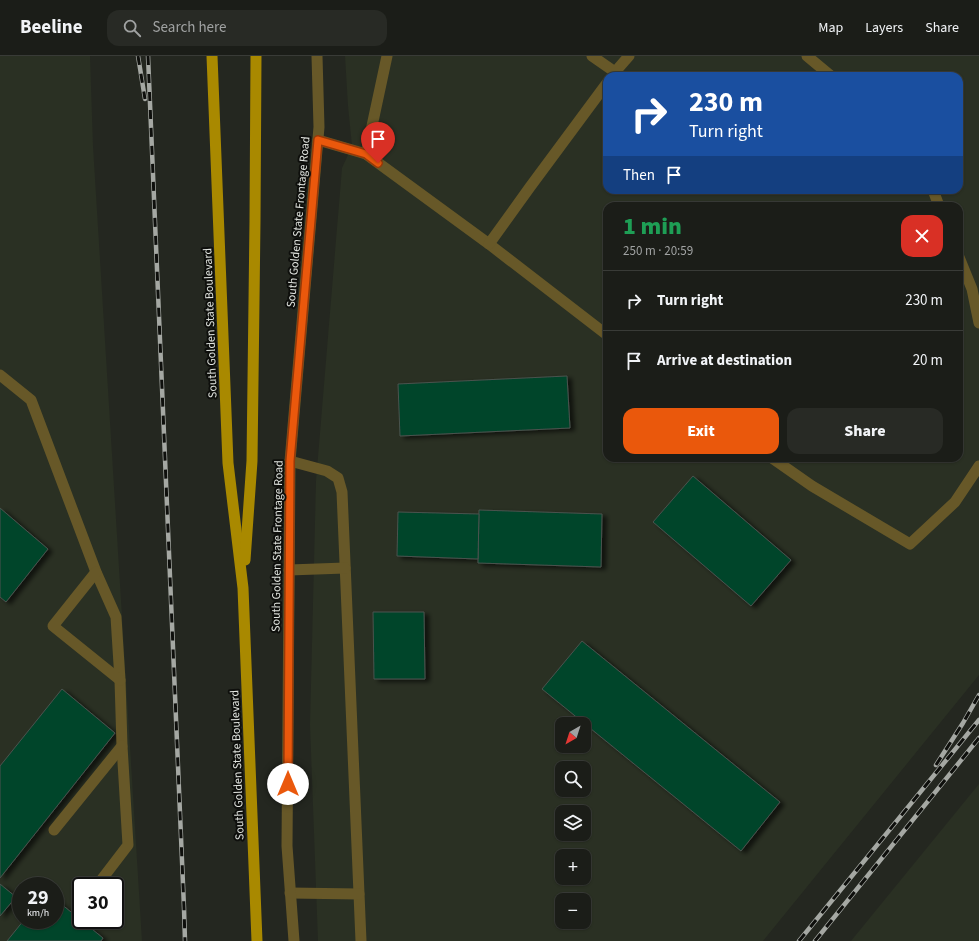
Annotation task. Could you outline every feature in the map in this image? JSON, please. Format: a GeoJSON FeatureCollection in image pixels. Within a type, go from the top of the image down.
{"type":"FeatureCollection","features":[{"type":"Feature","properties":{"kind":"main road","name":"South Golden State Boulevard"},"geometry":{"type":"LineString","coordinates":[[212,56],[228,463],[243,588],[257,941]]}},
{"type":"Feature","properties":{"kind":"main road","name":"South Golden State Boulevard"},"geometry":{"type":"LineString","coordinates":[[243,588],[252,461],[256,56]]}},
{"type":"Feature","properties":{"kind":"street","name":"South Golden State Frontage Road"},"geometry":{"type":"LineString","coordinates":[[294,941],[287,846],[290,461],[319,127],[317,56]]}},
{"type":"Feature","properties":{"kind":"street"},"geometry":{"type":"LineString","coordinates":[[366,154],[387,56]]}},
{"type":"Feature","properties":{"kind":"street"},"geometry":{"type":"LineString","coordinates":[[592,56],[612,72]]}},
{"type":"Feature","properties":{"kind":"street"},"geometry":{"type":"LineString","coordinates":[[616,72],[629,56]]}},
{"type":"Feature","properties":{"kind":"street"},"geometry":{"type":"LineString","coordinates":[[807,56],[826,72]]}},
{"type":"Feature","properties":{"kind":"street"},"geometry":{"type":"LineString","coordinates":[[489,244],[603,88]]}},
{"type":"Feature","properties":{"kind":"street"},"geometry":{"type":"LineString","coordinates":[[318,140],[366,154],[489,244],[603,332]]}},
{"type":"Feature","properties":{"kind":"street"},"geometry":{"type":"LineString","coordinates":[[963,267],[972,290],[979,323]]}},
{"type":"Feature","properties":{"kind":"street"},"geometry":{"type":"LineString","coordinates":[[0,375],[31,400],[96,572],[116,617],[128,845],[104,877]]}},
{"type":"Feature","properties":{"kind":"street"},"geometry":{"type":"LineString","coordinates":[[290,461],[327,471],[338,478],[342,492],[361,941]]}},
{"type":"Feature","properties":{"kind":"street"},"geometry":{"type":"LineString","coordinates":[[778,462],[812,486],[910,544],[954,502],[979,466]]}},
{"type":"Feature","properties":{"kind":"street"},"geometry":{"type":"LineString","coordinates":[[289,570],[345,568]]}},
{"type":"Feature","properties":{"kind":"street"},"geometry":{"type":"LineString","coordinates":[[96,572],[53,626],[120,680]]}},
{"type":"Feature","properties":{"kind":"street"},"geometry":{"type":"LineString","coordinates":[[54,830],[122,746]]}},
{"type":"Feature","properties":{"kind":"street"},"geometry":{"type":"LineString","coordinates":[[290,893],[359,894]]}},
{"type":"Feature","properties":{"kind":"shaded area"},"geometry":{"type":"Polygon","coordinates":[[[0,56],[90,56],[93,146],[142,941],[0,941],[0,56]]]}},
{"type":"Feature","properties":{"kind":"shaded area"},"geometry":{"type":"Polygon","coordinates":[[[345,56],[979,56],[979,675],[763,941],[318,941],[310,725],[316,481],[342,168],[352,146],[345,56]]]}},
{"type":"Feature","properties":{"kind":"shaded area"},"geometry":{"type":"Polygon","coordinates":[[[979,784],[979,941],[851,941],[979,784]]]}},
{"type":"Feature","properties":{"kind":"building"},"geometry":{"type":"Polygon","coordinates":[[[567,376],[570,428],[400,436],[398,384],[567,376]]]}},
{"type":"Feature","properties":{"kind":"building"},"geometry":{"type":"Polygon","coordinates":[[[693,476],[791,560],[751,606],[653,522],[693,476]]]}},
{"type":"Feature","properties":{"kind":"building"},"geometry":{"type":"Polygon","coordinates":[[[0,508],[48,549],[6,602],[0,597],[0,508]]]}},
{"type":"Feature","properties":{"kind":"building"},"geometry":{"type":"Polygon","coordinates":[[[479,510],[602,514],[601,567],[478,563],[479,510]]]}},
{"type":"Feature","properties":{"kind":"building"},"geometry":{"type":"Polygon","coordinates":[[[398,512],[479,514],[478,559],[397,556],[398,512]]]}},
{"type":"Feature","properties":{"kind":"building"},"geometry":{"type":"Polygon","coordinates":[[[373,612],[424,612],[425,679],[374,679],[373,612]]]}},
{"type":"Feature","properties":{"kind":"building"},"geometry":{"type":"Polygon","coordinates":[[[582,641],[780,802],[741,851],[591,729],[591,717],[576,717],[542,689],[582,641]]]}},
{"type":"Feature","properties":{"kind":"building"},"geometry":{"type":"Polygon","coordinates":[[[62,689],[115,733],[0,878],[0,766],[62,689]]]}},
{"type":"Feature","properties":{"kind":"building"},"geometry":{"type":"Polygon","coordinates":[[[0,884],[12,894],[12,902],[0,916],[0,884]]]}},
{"type":"Feature","properties":{"kind":"building"},"geometry":{"type":"Polygon","coordinates":[[[64,906],[72,913],[72,929],[92,929],[103,938],[101,941],[7,941],[17,929],[64,929],[64,906]]]}},
{"type":"Feature","properties":{"kind":"railway"},"geometry":{"type":"LineString","coordinates":[[138,56],[145,99]]}},
{"type":"Feature","properties":{"kind":"railway"},"geometry":{"type":"LineString","coordinates":[[148,56],[185,941]]}},
{"type":"Feature","properties":{"kind":"railway"},"geometry":{"type":"LineString","coordinates":[[936,765],[979,695]]}},
{"type":"Feature","properties":{"kind":"railway"},"geometry":{"type":"LineString","coordinates":[[799,941],[979,720]]}},
{"type":"Feature","properties":{"kind":"railway"},"geometry":{"type":"LineString","coordinates":[[815,941],[979,738]]}},
{"type":"Feature","properties":{"kind":"route"},"geometry":{"type":"LineString","coordinates":[[288,784],[290,461],[318,140],[366,154],[378,163]]}}]}
